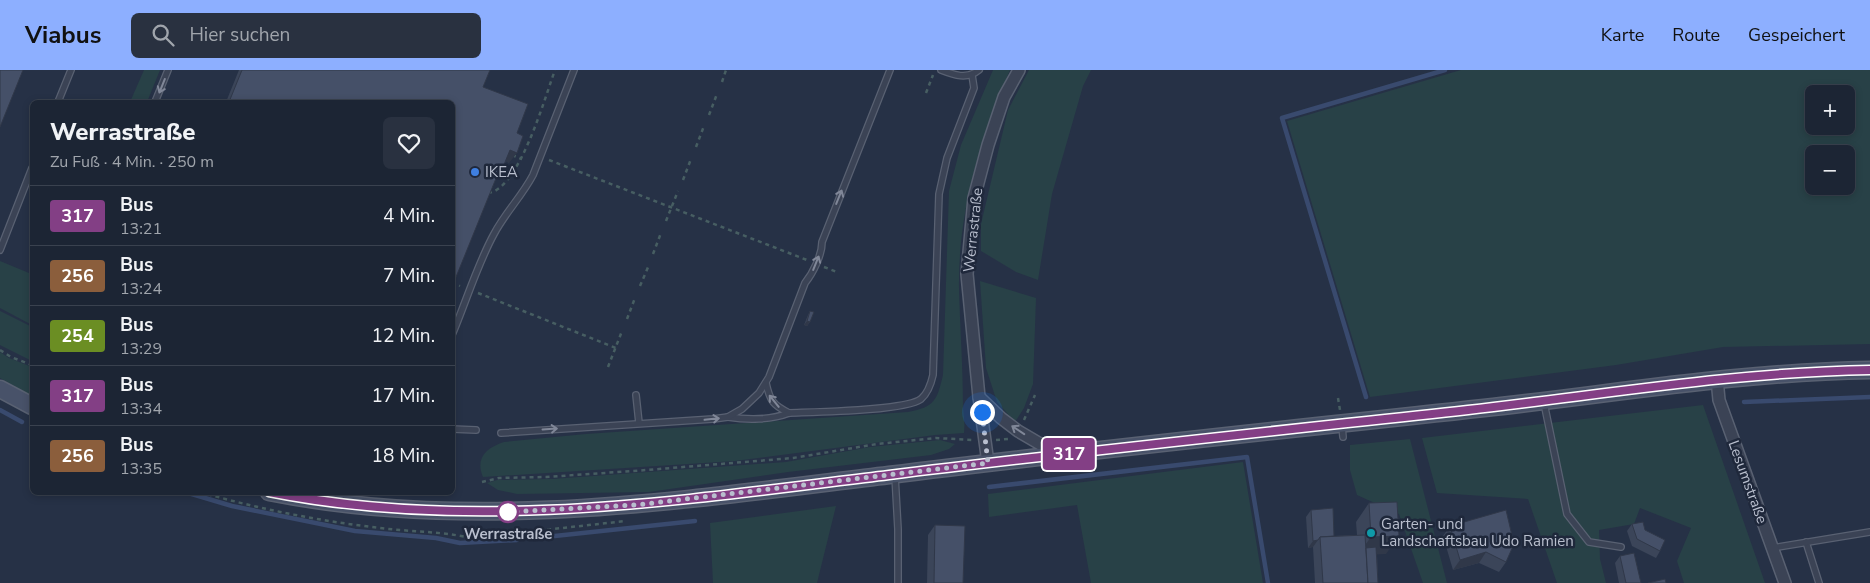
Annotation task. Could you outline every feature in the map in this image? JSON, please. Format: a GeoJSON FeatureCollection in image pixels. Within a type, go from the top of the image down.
{"type":"FeatureCollection","features":[{"type":"Feature","properties":{"kind":"main road"},"geometry":{"type":"LineString","coordinates":[[285,495],[402,510],[511,512],[636,505],[1059,455],[1342,431],[1543,401],[1716,379],[1870,370]]}},
{"type":"Feature","properties":{"kind":"main road"},"geometry":{"type":"LineString","coordinates":[[0,389],[30,405]]}},
{"type":"Feature","properties":{"kind":"street","name":"Werrastraße"},"geometry":{"type":"LineString","coordinates":[[988,463],[979,397],[967,274],[974,198],[988,145],[1004,97],[1019,70]]}},
{"type":"Feature","properties":{"kind":"street","name":"Lesumstraße"},"geometry":{"type":"LineString","coordinates":[[1716,379],[1719,400],[1785,583]]}},
{"type":"Feature","properties":{"kind":"street"},"geometry":{"type":"LineString","coordinates":[[979,397],[1018,431],[1059,455]]}},
{"type":"Feature","properties":{"kind":"lane"},"geometry":{"type":"LineString","coordinates":[[59,100],[71,70]]}},
{"type":"Feature","properties":{"kind":"lane"},"geometry":{"type":"LineString","coordinates":[[156,100],[168,70]]}},
{"type":"Feature","properties":{"kind":"lane"},"geometry":{"type":"LineString","coordinates":[[455,328],[493,236],[503,218],[533,175],[574,70]]}},
{"type":"Feature","properties":{"kind":"lane"},"geometry":{"type":"LineString","coordinates":[[501,433],[713,419],[728,416],[752,402],[766,383],[805,283],[816,263],[822,248],[822,242],[890,70]]}},
{"type":"Feature","properties":{"kind":"lane"},"geometry":{"type":"LineString","coordinates":[[941,70],[954,75],[972,75],[979,70]]}},
{"type":"Feature","properties":{"kind":"lane"},"geometry":{"type":"LineString","coordinates":[[728,416],[741,419],[780,416],[789,413],[902,406],[920,399],[931,385],[934,368],[939,194],[947,158],[974,88],[972,75]]}},
{"type":"Feature","properties":{"kind":"lane"},"geometry":{"type":"LineString","coordinates":[[0,250],[30,173]]}},
{"type":"Feature","properties":{"kind":"lane"},"geometry":{"type":"LineString","coordinates":[[766,383],[770,399],[774,404],[789,413]]}},
{"type":"Feature","properties":{"kind":"lane"},"geometry":{"type":"LineString","coordinates":[[636,395],[638,423]]}},
{"type":"Feature","properties":{"kind":"lane"},"geometry":{"type":"LineString","coordinates":[[1543,401],[1567,514],[1589,542],[1621,547]]}},
{"type":"Feature","properties":{"kind":"lane"},"geometry":{"type":"LineString","coordinates":[[455,429],[476,430]]}},
{"type":"Feature","properties":{"kind":"lane"},"geometry":{"type":"LineString","coordinates":[[894,474],[898,529],[898,583]]}},
{"type":"Feature","properties":{"kind":"lane"},"geometry":{"type":"LineString","coordinates":[[1772,548],[1870,532]]}},
{"type":"Feature","properties":{"kind":"lane"},"geometry":{"type":"LineString","coordinates":[[1806,542],[1819,583]]}},
{"type":"Feature","properties":{"kind":"path"},"geometry":{"type":"LineString","coordinates":[[487,193],[495,192],[503,186],[522,159],[555,70]]}},
{"type":"Feature","properties":{"kind":"path"},"geometry":{"type":"LineString","coordinates":[[722,82],[726,70]]}},
{"type":"Feature","properties":{"kind":"path"},"geometry":{"type":"LineString","coordinates":[[926,93],[933,75]]}},
{"type":"Feature","properties":{"kind":"path"},"geometry":{"type":"LineString","coordinates":[[708,115],[717,94]]}},
{"type":"Feature","properties":{"kind":"path"},"geometry":{"type":"LineString","coordinates":[[696,147],[704,126]]}},
{"type":"Feature","properties":{"kind":"path"},"geometry":{"type":"LineString","coordinates":[[525,150],[532,152]]}},
{"type":"Feature","properties":{"kind":"path"},"geometry":{"type":"LineString","coordinates":[[512,155],[522,159]]}},
{"type":"Feature","properties":{"kind":"path"},"geometry":{"type":"LineString","coordinates":[[545,158],[836,272]]}},
{"type":"Feature","properties":{"kind":"path"},"geometry":{"type":"LineString","coordinates":[[683,180],[691,158]]}},
{"type":"Feature","properties":{"kind":"path"},"geometry":{"type":"LineString","coordinates":[[666,221],[678,192]]}},
{"type":"Feature","properties":{"kind":"path"},"geometry":{"type":"LineString","coordinates":[[653,254],[661,233]]}},
{"type":"Feature","properties":{"kind":"path"},"geometry":{"type":"LineString","coordinates":[[640,286],[649,265]]}},
{"type":"Feature","properties":{"kind":"path"},"geometry":{"type":"LineString","coordinates":[[455,283],[464,287]]}},
{"type":"Feature","properties":{"kind":"path"},"geometry":{"type":"LineString","coordinates":[[478,293],[616,348]]}},
{"type":"Feature","properties":{"kind":"path"},"geometry":{"type":"LineString","coordinates":[[627,319],[635,298]]}},
{"type":"Feature","properties":{"kind":"path"},"geometry":{"type":"LineString","coordinates":[[608,367],[622,331]]}},
{"type":"Feature","properties":{"kind":"path"},"geometry":{"type":"LineString","coordinates":[[0,350],[11,357],[30,364]]}},
{"type":"Feature","properties":{"kind":"path"},"geometry":{"type":"LineString","coordinates":[[482,482],[499,478],[638,471],[794,458],[877,444],[936,438],[1012,439],[1018,431],[1035,395]]}},
{"type":"Feature","properties":{"kind":"green space"},"geometry":{"type":"Polygon","coordinates":[[[144,70],[160,70],[148,100],[131,100],[144,70]]]}},
{"type":"Feature","properties":{"kind":"green space"},"geometry":{"type":"Polygon","coordinates":[[[993,70],[1010,70],[980,149],[962,232],[959,288],[964,433],[935,435],[735,461],[483,477],[480,464],[481,459],[492,447],[504,442],[586,434],[908,412],[929,405],[939,391],[943,375],[949,191],[961,145],[993,70]]]}},
{"type":"Feature","properties":{"kind":"green space"},"geometry":{"type":"Polygon","coordinates":[[[1029,70],[1091,70],[1083,86],[1052,194],[1038,280],[1016,272],[981,251],[981,224],[1008,110],[1029,70]]]}},
{"type":"Feature","properties":{"kind":"green space"},"geometry":{"type":"Polygon","coordinates":[[[1461,70],[1870,70],[1870,344],[1723,347],[1616,365],[1370,397],[1287,121],[1461,70]]]}},
{"type":"Feature","properties":{"kind":"green space"},"geometry":{"type":"Polygon","coordinates":[[[0,261],[29,273],[30,270],[30,324],[0,308],[0,261]]]}},
{"type":"Feature","properties":{"kind":"green space"},"geometry":{"type":"Polygon","coordinates":[[[980,281],[1036,298],[1033,384],[1024,408],[1015,422],[997,402],[986,368],[980,281]]]}},
{"type":"Feature","properties":{"kind":"green space"},"geometry":{"type":"Polygon","coordinates":[[[0,311],[30,326],[30,360],[0,345],[0,311]]]}},
{"type":"Feature","properties":{"kind":"green space"},"geometry":{"type":"Polygon","coordinates":[[[0,352],[9,358],[30,366],[30,395],[0,378],[0,352]]]}},
{"type":"Feature","properties":{"kind":"green space"},"geometry":{"type":"Polygon","coordinates":[[[1703,405],[1765,583],[1684,583],[1677,561],[1691,528],[1640,508],[1634,524],[1599,530],[1600,559],[1606,583],[1557,583],[1528,499],[1437,493],[1422,438],[1703,405]]]}},
{"type":"Feature","properties":{"kind":"green space"},"geometry":{"type":"Polygon","coordinates":[[[1410,439],[1447,583],[1423,583],[1399,514],[1357,495],[1350,470],[1350,445],[1410,439]]]}},
{"type":"Feature","properties":{"kind":"green space"},"geometry":{"type":"Polygon","coordinates":[[[940,440],[955,444],[949,449],[931,455],[788,472],[649,492],[517,494],[498,490],[487,483],[497,480],[552,479],[786,462],[870,447],[940,440]]]}},
{"type":"Feature","properties":{"kind":"green space"},"geometry":{"type":"Polygon","coordinates":[[[1243,462],[1263,583],[1091,583],[1077,505],[989,517],[988,494],[1243,462]]]}},
{"type":"Feature","properties":{"kind":"green space"},"geometry":{"type":"Polygon","coordinates":[[[836,506],[817,583],[713,583],[710,523],[836,506]]]}},
{"type":"Feature","properties":{"kind":"building"},"geometry":{"type":"Polygon","coordinates":[[[0,70],[23,70],[0,127],[0,70]]]}},
{"type":"Feature","properties":{"kind":"building","name":"IKEA"},"geometry":{"type":"Polygon","coordinates":[[[242,70],[490,70],[483,87],[528,104],[517,133],[523,136],[517,153],[510,150],[501,172],[499,171],[455,280],[455,100],[230,100],[242,70]]]}},
{"type":"Feature","properties":{"kind":"building"},"geometry":{"type":"Polygon","coordinates":[[[810,311],[814,312],[810,322],[807,321],[810,311]]]}},
{"type":"Feature","properties":{"kind":"building"},"geometry":{"type":"Polygon","coordinates":[[[1397,502],[1399,536],[1371,537],[1369,503],[1397,502]]]}},
{"type":"Feature","properties":{"kind":"building"},"geometry":{"type":"Polygon","coordinates":[[[1333,508],[1334,536],[1320,537],[1318,540],[1313,541],[1311,510],[1333,508]]]}},
{"type":"Feature","properties":{"kind":"building"},"geometry":{"type":"Polygon","coordinates":[[[1506,510],[1514,544],[1506,562],[1486,552],[1460,560],[1450,526],[1506,510]]]}},
{"type":"Feature","properties":{"kind":"building"},"geometry":{"type":"Polygon","coordinates":[[[1643,522],[1645,530],[1665,540],[1660,551],[1637,539],[1632,524],[1643,522]]]}},
{"type":"Feature","properties":{"kind":"building"},"geometry":{"type":"Polygon","coordinates":[[[935,525],[965,526],[963,583],[934,583],[935,525]]]}},
{"type":"Feature","properties":{"kind":"building"},"geometry":{"type":"Polygon","coordinates":[[[1365,535],[1368,583],[1323,583],[1320,537],[1365,535]]]}},
{"type":"Feature","properties":{"kind":"building"},"geometry":{"type":"Polygon","coordinates":[[[1376,547],[1378,583],[1368,583],[1366,548],[1376,547]]]}},
{"type":"Feature","properties":{"kind":"building"},"geometry":{"type":"Polygon","coordinates":[[[1634,553],[1641,583],[1626,583],[1620,556],[1634,553]]]}},
{"type":"Feature","properties":{"kind":"building"},"geometry":{"type":"Polygon","coordinates":[[[1665,579],[1666,583],[1648,583],[1665,579]]]}},
{"type":"Feature","properties":{"kind":"waterway"},"geometry":{"type":"LineString","coordinates":[[1366,397],[1282,118],[1445,70]]}},
{"type":"Feature","properties":{"kind":"waterway"},"geometry":{"type":"LineString","coordinates":[[1744,402],[1870,397]]}},
{"type":"Feature","properties":{"kind":"waterway"},"geometry":{"type":"LineString","coordinates":[[0,410],[22,422]]}},
{"type":"Feature","properties":{"kind":"waterway"},"geometry":{"type":"LineString","coordinates":[[989,487],[1247,457],[1268,583]]}},
{"type":"Feature","properties":{"kind":"waterway"},"geometry":{"type":"LineString","coordinates":[[195,495],[232,506],[355,531],[436,538],[460,543],[517,540]]}},
{"type":"Feature","properties":{"kind":"waterway"},"geometry":{"type":"LineString","coordinates":[[536,538],[695,521]]}},
{"type":"Feature","properties":{"kind":"bus line","name":"317"},"geometry":{"type":"LineString","coordinates":[[285,495],[402,510],[433,512],[511,512],[636,505],[1015,460],[1543,401],[1716,379],[1870,370]]}},
{"type":"Feature","properties":{"kind":"place","name":"IKEA"},"geometry":{"type":"Point","coordinates":[475,172]}},
{"type":"Feature","properties":{"kind":"place","name":"Werrastraße"},"geometry":{"type":"Point","coordinates":[508,512]}},
{"type":"Feature","properties":{"kind":"place","name":"Garten- und Landschaftsbau Udo Ramien"},"geometry":{"type":"Point","coordinates":[1371,533]}},
{"type":"Feature","properties":{"kind":"route"},"geometry":{"type":"LineString","coordinates":[[508,512],[636,505],[988,463],[982,412]]}}]}
